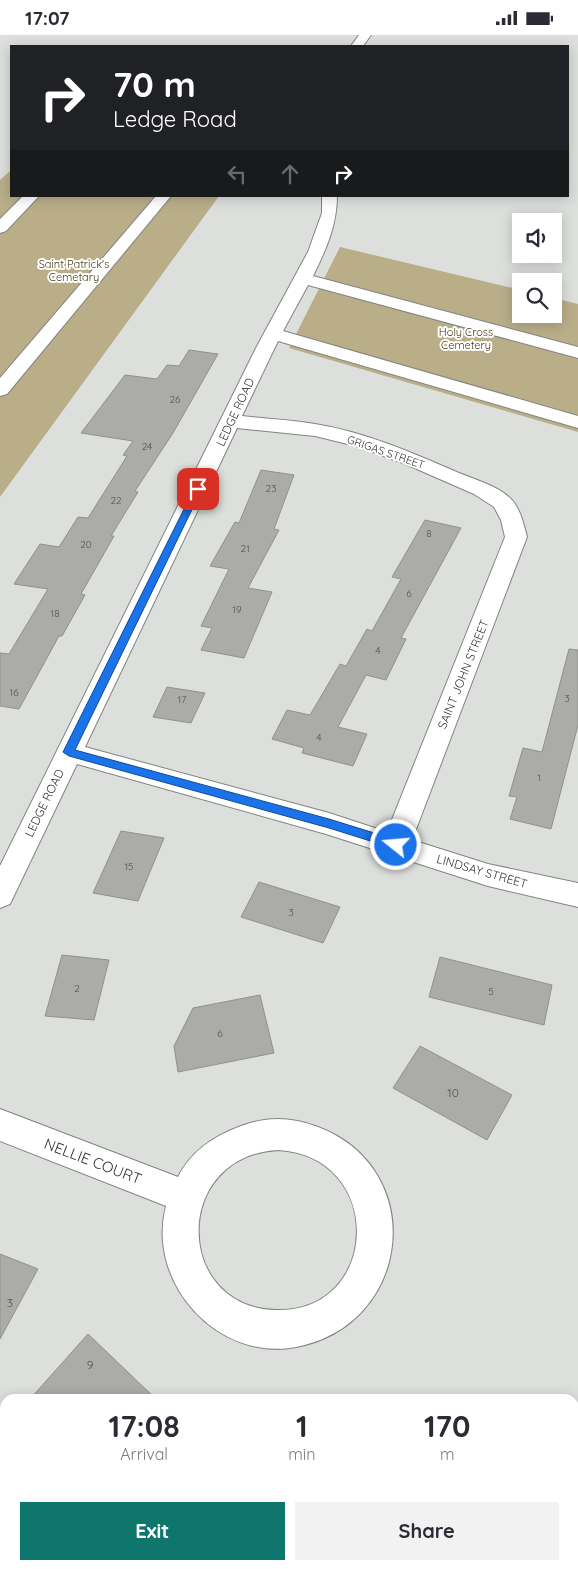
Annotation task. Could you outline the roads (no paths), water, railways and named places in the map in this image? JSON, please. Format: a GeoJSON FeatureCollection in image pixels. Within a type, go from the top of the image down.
{"type":"FeatureCollection","features":[{"type":"Feature","properties":{"kind":"street"},"geometry":{"type":"LineString","coordinates":[[0,228],[31,197]]}},
{"type":"Feature","properties":{"kind":"street"},"geometry":{"type":"LineString","coordinates":[[0,390],[163,197]]}},
{"type":"Feature","properties":{"kind":"street","name":"LEDGE ROAD"},"geometry":{"type":"LineString","coordinates":[[0,895],[272,334],[323,240],[328,222],[330,197]]}},
{"type":"Feature","properties":{"kind":"street"},"geometry":{"type":"LineString","coordinates":[[302,278],[578,353]]}},
{"type":"Feature","properties":{"kind":"street"},"geometry":{"type":"LineString","coordinates":[[272,334],[578,422]]}},
{"type":"Feature","properties":{"kind":"street","name":"GRIGAS STREET"},"geometry":{"type":"LineString","coordinates":[[231,421],[306,429],[363,442],[446,474],[481,490],[503,503]]}},
{"type":"Feature","properties":{"kind":"street","name":"SAINT JOHN STREET"},"geometry":{"type":"LineString","coordinates":[[396,845],[516,537],[512,520],[503,503]]}},
{"type":"Feature","properties":{"kind":"street","name":"LINDSAY STREET"},"geometry":{"type":"LineString","coordinates":[[69,752],[329,824],[488,875],[578,895]]}},
{"type":"Feature","properties":{"kind":"street","name":"NELLIE COURT"},"geometry":{"type":"LineString","coordinates":[[0,1125],[186,1197]]}},
{"type":"Feature","properties":{"kind":"street"},"geometry":{"type":"LineString","coordinates":[[270,1135],[292,1135],[313,1141],[333,1151],[350,1165],[363,1182],[372,1202],[377,1224],[375,1246],[369,1270],[355,1292],[337,1310],[314,1322],[288,1329],[262,1329],[237,1321],[215,1308],[203,1296],[185,1268],[179,1244],[180,1220],[186,1197],[197,1177],[211,1160],[229,1148],[249,1139],[270,1135]]}},
{"type":"Feature","properties":{"kind":"park label","name":"Saint Patrick's Cemetary"},"geometry":{"type":"Point","coordinates":[74,270]}},
{"type":"Feature","properties":{"kind":"park label","name":"Holy Cross Cemetery"},"geometry":{"type":"Point","coordinates":[466,338]}}]}
